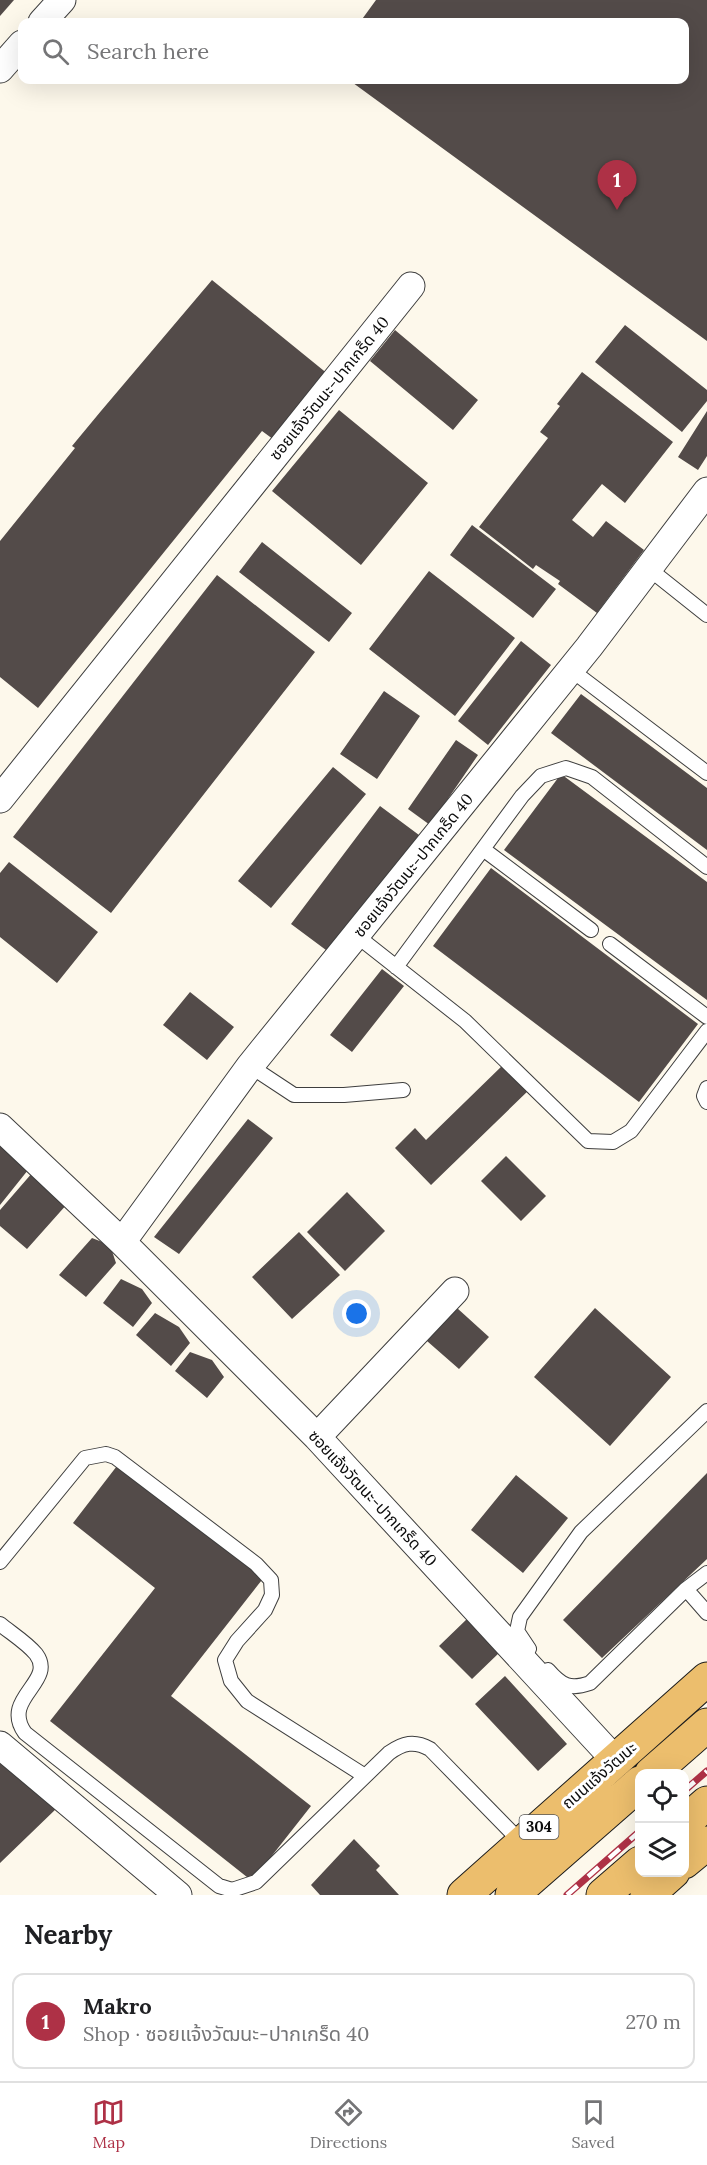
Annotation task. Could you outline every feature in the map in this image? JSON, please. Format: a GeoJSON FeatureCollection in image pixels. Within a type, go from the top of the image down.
{"type":"FeatureCollection","features":[{"type":"Feature","properties":{"kind":"main road","name":"ถนนแจ้งวัฒนะ"},"geometry":{"type":"LineString","coordinates":[[464,1895],[707,1679]]}},
{"type":"Feature","properties":{"kind":"main road","name":"ถนนแจ้งวัฒนะ"},"geometry":{"type":"LineString","coordinates":[[656,1769],[707,1725]]}},
{"type":"Feature","properties":{"kind":"main road","name":"ถนนแจ้งวัฒนะ"},"geometry":{"type":"LineString","coordinates":[[512,1895],[635,1787]]}},
{"type":"Feature","properties":{"kind":"main road"},"geometry":{"type":"LineString","coordinates":[[689,1847],[697,1822]]}},
{"type":"Feature","properties":{"kind":"main road"},"geometry":{"type":"LineString","coordinates":[[603,1895],[635,1867]]}},
{"type":"Feature","properties":{"kind":"main road"},"geometry":{"type":"LineString","coordinates":[[647,1895],[667,1877]]}},
{"type":"Feature","properties":{"kind":"street"},"geometry":{"type":"LineString","coordinates":[[46,18],[62,0]]}},
{"type":"Feature","properties":{"kind":"street"},"geometry":{"type":"LineString","coordinates":[[0,69],[18,49]]}},
{"type":"Feature","properties":{"kind":"street","name":"ซอยแจ้งวัฒนะ-ปากเกร็ด 40"},"geometry":{"type":"LineString","coordinates":[[0,799],[411,286]]}},
{"type":"Feature","properties":{"kind":"street","name":"ซอยแจ้งวัฒนะ-ปากเกร็ด 40"},"geometry":{"type":"LineString","coordinates":[[122,1242],[250,1066],[570,669],[707,491]]}},
{"type":"Feature","properties":{"kind":"street","name":"ซอยแจ้งวัฒนะ-ปากเกร็ด 40"},"geometry":{"type":"LineString","coordinates":[[0,1127],[122,1242],[317,1437],[616,1761]]}},
{"type":"Feature","properties":{"kind":"street"},"geometry":{"type":"LineString","coordinates":[[317,1437],[455,1291]]}},
{"type":"Feature","properties":{"kind":"street"},"geometry":{"type":"LineString","coordinates":[[0,1745],[178,1895]]}},
{"type":"Feature","properties":{"kind":"lane"},"geometry":{"type":"LineString","coordinates":[[648,568],[707,615]]}},
{"type":"Feature","properties":{"kind":"lane"},"geometry":{"type":"LineString","coordinates":[[570,669],[707,773]]}},
{"type":"Feature","properties":{"kind":"lane"},"geometry":{"type":"LineString","coordinates":[[396,967],[522,796],[541,776],[566,768],[592,777],[707,867]]}},
{"type":"Feature","properties":{"kind":"lane"},"geometry":{"type":"LineString","coordinates":[[483,849],[591,930]]}},
{"type":"Feature","properties":{"kind":"lane"},"geometry":{"type":"LineString","coordinates":[[357,936],[465,1021],[588,1141],[613,1142],[631,1131],[707,1031]]}},
{"type":"Feature","properties":{"kind":"lane"},"geometry":{"type":"LineString","coordinates":[[609,944],[707,1017]]}},
{"type":"Feature","properties":{"kind":"lane"},"geometry":{"type":"LineString","coordinates":[[250,1066],[294,1095],[344,1095],[403,1090]]}},
{"type":"Feature","properties":{"kind":"lane"},"geometry":{"type":"LineString","coordinates":[[707,1088],[704,1096],[707,1102]]}},
{"type":"Feature","properties":{"kind":"lane"},"geometry":{"type":"LineString","coordinates":[[707,1412],[581,1532],[523,1610],[517,1631],[519,1637],[555,1677],[576,1688],[590,1683],[686,1589],[707,1572]]}},
{"type":"Feature","properties":{"kind":"lane"},"geometry":{"type":"LineString","coordinates":[[0,1562],[85,1458],[106,1454],[115,1457],[256,1564],[271,1580],[272,1595],[265,1610],[237,1641],[225,1660],[231,1681],[247,1701],[365,1776]]}},
{"type":"Feature","properties":{"kind":"lane"},"geometry":{"type":"LineString","coordinates":[[686,1589],[707,1612]]}},
{"type":"Feature","properties":{"kind":"lane"},"geometry":{"type":"LineString","coordinates":[[0,1624],[37,1655],[40,1667],[34,1683],[16,1707],[16,1721],[20,1728],[219,1886],[232,1890],[256,1882],[365,1776],[399,1746],[410,1742],[430,1749],[522,1843]]}},
{"type":"Feature","properties":{"kind":"building"},"geometry":{"type":"Polygon","coordinates":[[[0,0],[14,0],[0,16],[0,0]]]}},
{"type":"Feature","properties":{"kind":"building"},"geometry":{"type":"Polygon","coordinates":[[[376,0],[707,0],[707,341],[354,84],[689,84],[689,18],[363,18],[376,0]]]}},
{"type":"Feature","properties":{"kind":"building"},"geometry":{"type":"Polygon","coordinates":[[[212,280],[334,379],[281,445],[262,431],[38,708],[0,677],[0,541],[75,448],[72,446],[212,280]]]}},
{"type":"Feature","properties":{"kind":"building"},"geometry":{"type":"Polygon","coordinates":[[[625,325],[707,390],[707,401],[682,432],[595,362],[625,325]]]}},
{"type":"Feature","properties":{"kind":"building"},"geometry":{"type":"Polygon","coordinates":[[[395,330],[478,400],[453,430],[370,361],[395,330]]]}},
{"type":"Feature","properties":{"kind":"building"},"geometry":{"type":"Polygon","coordinates":[[[582,372],[673,442],[625,503],[602,484],[572,520],[593,537],[606,521],[644,550],[597,613],[558,584],[560,581],[536,565],[533,569],[479,527],[548,438],[540,432],[560,406],[557,404],[582,372]]]}},
{"type":"Feature","properties":{"kind":"building"},"geometry":{"type":"Polygon","coordinates":[[[339,410],[428,483],[361,565],[272,491],[339,410]]]}},
{"type":"Feature","properties":{"kind":"building"},"geometry":{"type":"Polygon","coordinates":[[[707,411],[707,456],[698,470],[678,457],[707,411]]]}},
{"type":"Feature","properties":{"kind":"building"},"geometry":{"type":"Polygon","coordinates":[[[472,525],[556,589],[533,618],[450,555],[472,525]]]}},
{"type":"Feature","properties":{"kind":"building"},"geometry":{"type":"Polygon","coordinates":[[[262,542],[352,613],[329,642],[239,572],[262,542]]]}},
{"type":"Feature","properties":{"kind":"building"},"geometry":{"type":"Polygon","coordinates":[[[429,571],[515,638],[455,716],[369,649],[429,571]]]}},
{"type":"Feature","properties":{"kind":"building"},"geometry":{"type":"Polygon","coordinates":[[[217,575],[315,652],[111,913],[13,837],[217,575]]]}},
{"type":"Feature","properties":{"kind":"building"},"geometry":{"type":"Polygon","coordinates":[[[521,641],[551,665],[488,745],[458,721],[521,641]]]}},
{"type":"Feature","properties":{"kind":"building"},"geometry":{"type":"Polygon","coordinates":[[[384,691],[420,716],[377,779],[340,754],[384,691]]]}},
{"type":"Feature","properties":{"kind":"building"},"geometry":{"type":"Polygon","coordinates":[[[581,694],[707,788],[707,850],[551,733],[581,694]]]}},
{"type":"Feature","properties":{"kind":"building"},"geometry":{"type":"Polygon","coordinates":[[[456,740],[478,755],[430,825],[408,809],[456,740]]]}},
{"type":"Feature","properties":{"kind":"building"},"geometry":{"type":"Polygon","coordinates":[[[333,767],[366,794],[271,908],[238,881],[333,767]]]}},
{"type":"Feature","properties":{"kind":"building"},"geometry":{"type":"Polygon","coordinates":[[[561,774],[707,882],[707,1000],[504,850],[561,774]]]}},
{"type":"Feature","properties":{"kind":"building"},"geometry":{"type":"Polygon","coordinates":[[[380,806],[419,835],[330,953],[291,924],[380,806]]]}},
{"type":"Feature","properties":{"kind":"building"},"geometry":{"type":"Polygon","coordinates":[[[9,862],[98,932],[57,983],[0,937],[0,873],[9,862]]]}},
{"type":"Feature","properties":{"kind":"building"},"geometry":{"type":"Polygon","coordinates":[[[491,868],[698,1024],[639,1102],[433,946],[491,868]]]}},
{"type":"Feature","properties":{"kind":"building"},"geometry":{"type":"Polygon","coordinates":[[[382,969],[404,986],[352,1052],[330,1035],[382,969]]]}},
{"type":"Feature","properties":{"kind":"building"},"geometry":{"type":"Polygon","coordinates":[[[190,992],[234,1027],[207,1060],[163,1025],[190,992]]]}},
{"type":"Feature","properties":{"kind":"building"},"geometry":{"type":"Polygon","coordinates":[[[505,1063],[530,1089],[431,1185],[395,1148],[415,1128],[426,1140],[505,1063]]]}},
{"type":"Feature","properties":{"kind":"building"},"geometry":{"type":"Polygon","coordinates":[[[248,1119],[273,1138],[179,1254],[154,1237],[248,1119]]]}},
{"type":"Feature","properties":{"kind":"building"},"geometry":{"type":"Polygon","coordinates":[[[0,1138],[32,1165],[0,1205],[0,1138]]]}},
{"type":"Feature","properties":{"kind":"building"},"geometry":{"type":"Polygon","coordinates":[[[506,1156],[546,1196],[521,1221],[481,1181],[506,1156]]]}},
{"type":"Feature","properties":{"kind":"building"},"geometry":{"type":"Polygon","coordinates":[[[33,1172],[68,1203],[27,1249],[0,1226],[0,1210],[33,1172]]]}},
{"type":"Feature","properties":{"kind":"building"},"geometry":{"type":"Polygon","coordinates":[[[347,1192],[385,1231],[345,1271],[307,1232],[347,1192]]]}},
{"type":"Feature","properties":{"kind":"building"},"geometry":{"type":"Polygon","coordinates":[[[299,1232],[340,1275],[292,1319],[252,1277],[299,1232]]]}},
{"type":"Feature","properties":{"kind":"building"},"geometry":{"type":"Polygon","coordinates":[[[92,1238],[110,1245],[116,1263],[86,1297],[59,1275],[92,1238]]]}},
{"type":"Feature","properties":{"kind":"building"},"geometry":{"type":"Polygon","coordinates":[[[121,1279],[142,1289],[152,1303],[133,1327],[103,1303],[121,1279]]]}},
{"type":"Feature","properties":{"kind":"building"},"geometry":{"type":"Polygon","coordinates":[[[457,1308],[489,1337],[459,1369],[427,1341],[457,1308]]]}},
{"type":"Feature","properties":{"kind":"building"},"geometry":{"type":"Polygon","coordinates":[[[595,1308],[671,1377],[610,1446],[534,1377],[595,1308]]]}},
{"type":"Feature","properties":{"kind":"building"},"geometry":{"type":"Polygon","coordinates":[[[155,1313],[179,1327],[190,1343],[171,1366],[136,1335],[155,1313]]]}},
{"type":"Feature","properties":{"kind":"building"},"geometry":{"type":"Polygon","coordinates":[[[190,1352],[212,1360],[224,1377],[207,1398],[175,1371],[190,1352]]]}},
{"type":"Feature","properties":{"kind":"building"},"geometry":{"type":"Polygon","coordinates":[[[120,1462],[265,1576],[171,1696],[311,1806],[252,1881],[50,1721],[155,1588],[73,1523],[120,1462]]]}},
{"type":"Feature","properties":{"kind":"building"},"geometry":{"type":"Polygon","coordinates":[[[707,1473],[707,1559],[602,1658],[563,1620],[707,1473]]]}},
{"type":"Feature","properties":{"kind":"building"},"geometry":{"type":"Polygon","coordinates":[[[516,1475],[568,1518],[523,1573],[471,1530],[516,1475]]]}},
{"type":"Feature","properties":{"kind":"building"},"geometry":{"type":"Polygon","coordinates":[[[468,1618],[500,1652],[472,1679],[439,1646],[468,1618]]]}},
{"type":"Feature","properties":{"kind":"building"},"geometry":{"type":"Polygon","coordinates":[[[505,1676],[567,1744],[538,1771],[475,1704],[505,1676]]]}},
{"type":"Feature","properties":{"kind":"building"},"geometry":{"type":"Polygon","coordinates":[[[0,1758],[57,1808],[0,1863],[0,1758]]]}},
{"type":"Feature","properties":{"kind":"building"},"geometry":{"type":"Polygon","coordinates":[[[354,1839],[380,1866],[376,1870],[399,1895],[320,1895],[311,1885],[354,1839]]]}},
{"type":"Feature","properties":{"kind":"railway"},"geometry":{"type":"LineString","coordinates":[[689,1787],[707,1771]]}},
{"type":"Feature","properties":{"kind":"railway"},"geometry":{"type":"LineString","coordinates":[[567,1895],[635,1835]]}},
{"type":"Feature","properties":{"kind":"place","name":"Makro"},"geometry":{"type":"Point","coordinates":[617,210]}}]}
